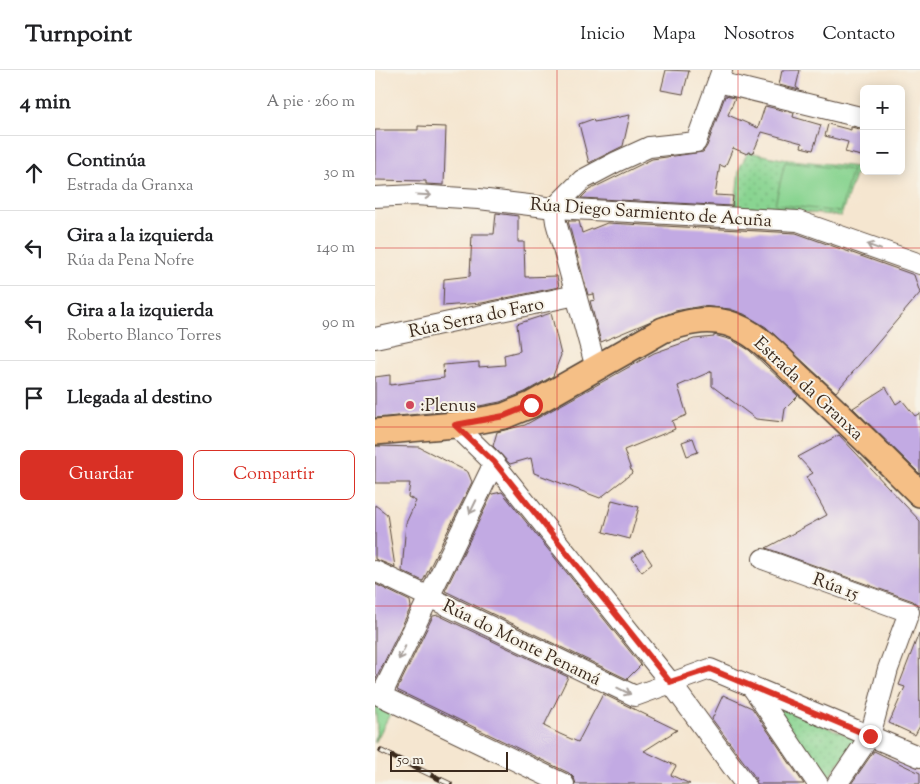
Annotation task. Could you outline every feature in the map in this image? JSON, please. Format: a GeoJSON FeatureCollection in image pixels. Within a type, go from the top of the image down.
{"type":"FeatureCollection","features":[{"type":"Feature","properties":{"kind":"main road","name":"Estrada da Granxa"},"geometry":{"type":"LineString","coordinates":[[375,432],[491,420],[517,412],[643,340],[681,324],[712,320],[735,326],[756,337],[830,404],[920,494]]}},
{"type":"Feature","properties":{"kind":"street"},"geometry":{"type":"LineString","coordinates":[[596,368],[554,208],[582,180],[616,162],[649,148],[696,142],[720,76],[860,117]]}},
{"type":"Feature","properties":{"kind":"street","name":"Rúa Diego Sarmiento de Acuña"},"geometry":{"type":"LineString","coordinates":[[375,197],[415,195],[479,199],[554,208],[798,221],[920,264]]}},
{"type":"Feature","properties":{"kind":"street","name":"Rúa Serra do Faro"},"geometry":{"type":"LineString","coordinates":[[375,338],[576,295]]}},
{"type":"Feature","properties":{"kind":"street"},"geometry":{"type":"LineString","coordinates":[[455,425],[495,463],[670,682],[745,784]]}},
{"type":"Feature","properties":{"kind":"street"},"geometry":{"type":"LineString","coordinates":[[495,463],[429,598],[378,695],[564,784]]}},
{"type":"Feature","properties":{"kind":"street","name":"Rúa 15"},"geometry":{"type":"LineString","coordinates":[[763,559],[909,612],[888,669],[870,736]]}},
{"type":"Feature","properties":{"kind":"street","name":"Rúa do Monte Penamá"},"geometry":{"type":"LineString","coordinates":[[375,571],[635,696],[710,669],[920,757]]}},
{"type":"Feature","properties":{"kind":"street"},"geometry":{"type":"LineString","coordinates":[[751,686],[819,784]]}},
{"type":"Feature","properties":{"kind":"street"},"geometry":{"type":"LineString","coordinates":[[837,784],[870,736]]}},
{"type":"Feature","properties":{"kind":"green space"},"geometry":{"type":"Polygon","coordinates":[[[748,152],[782,159],[858,167],[841,216],[735,207],[739,169],[748,152]]]}},
{"type":"Feature","properties":{"kind":"green space"},"geometry":{"type":"Polygon","coordinates":[[[785,162],[852,170],[840,212],[775,204],[785,162]]]}},
{"type":"Feature","properties":{"kind":"green space"},"geometry":{"type":"Polygon","coordinates":[[[375,703],[391,712],[375,743],[377,727],[375,703]]]}},
{"type":"Feature","properties":{"kind":"green space"},"geometry":{"type":"Polygon","coordinates":[[[772,705],[857,739],[826,781],[772,705]]]}},
{"type":"Feature","properties":{"kind":"building"},"geometry":{"type":"Polygon","coordinates":[[[666,70],[689,71],[683,94],[661,90],[666,70]]]}},
{"type":"Feature","properties":{"kind":"building"},"geometry":{"type":"Polygon","coordinates":[[[782,70],[800,70],[796,87],[800,90],[779,85],[782,70]]]}},
{"type":"Feature","properties":{"kind":"building"},"geometry":{"type":"Polygon","coordinates":[[[725,96],[735,98],[728,115],[758,128],[765,106],[794,113],[793,117],[821,125],[813,150],[801,147],[802,143],[762,132],[753,153],[748,152],[747,154],[733,148],[725,167],[720,165],[715,195],[733,196],[732,206],[581,198],[589,190],[652,159],[703,152],[707,146],[725,96]]]}},
{"type":"Feature","properties":{"kind":"building"},"geometry":{"type":"Polygon","coordinates":[[[630,115],[623,146],[589,163],[579,124],[593,119],[594,122],[630,115]]]}},
{"type":"Feature","properties":{"kind":"building"},"geometry":{"type":"Polygon","coordinates":[[[828,124],[851,130],[851,127],[860,129],[860,156],[845,152],[848,142],[825,136],[828,124]]]}},
{"type":"Feature","properties":{"kind":"building"},"geometry":{"type":"Polygon","coordinates":[[[418,126],[446,127],[444,185],[426,184],[426,181],[375,180],[375,130],[418,130],[418,126]]]}},
{"type":"Feature","properties":{"kind":"building"},"geometry":{"type":"Polygon","coordinates":[[[496,213],[518,216],[518,242],[524,242],[525,277],[557,276],[559,287],[482,303],[443,306],[444,279],[470,276],[472,234],[494,234],[496,213]]]}},
{"type":"Feature","properties":{"kind":"building"},"geometry":{"type":"Polygon","coordinates":[[[568,221],[579,221],[582,233],[607,223],[796,233],[914,275],[920,293],[836,392],[766,327],[744,314],[730,309],[702,306],[675,311],[601,342],[590,301],[595,300],[594,294],[588,295],[568,221]]]}},
{"type":"Feature","properties":{"kind":"building"},"geometry":{"type":"Polygon","coordinates":[[[551,313],[561,355],[553,376],[525,392],[500,402],[453,411],[375,418],[375,377],[390,375],[390,385],[444,378],[443,365],[479,362],[479,367],[505,365],[504,355],[520,351],[517,324],[551,313]]]}},
{"type":"Feature","properties":{"kind":"building"},"geometry":{"type":"Polygon","coordinates":[[[714,335],[732,340],[749,350],[798,396],[785,409],[783,422],[756,419],[712,386],[712,371],[678,386],[687,415],[672,421],[675,429],[624,450],[632,473],[600,498],[534,473],[531,458],[510,464],[493,446],[497,432],[525,425],[654,353],[694,339],[714,337],[714,335]]]}},
{"type":"Feature","properties":{"kind":"building"},"geometry":{"type":"Polygon","coordinates":[[[886,387],[896,404],[902,400],[915,416],[920,413],[920,474],[853,408],[886,387]]]}},
{"type":"Feature","properties":{"kind":"building"},"geometry":{"type":"Polygon","coordinates":[[[839,435],[920,521],[920,607],[913,601],[766,548],[827,515],[806,477],[813,473],[798,457],[839,435]]]}},
{"type":"Feature","properties":{"kind":"building"},"geometry":{"type":"Polygon","coordinates":[[[693,438],[698,452],[687,456],[682,442],[693,438]]]}},
{"type":"Feature","properties":{"kind":"building"},"geometry":{"type":"Polygon","coordinates":[[[375,446],[419,447],[468,472],[472,482],[423,581],[402,571],[406,523],[416,501],[408,497],[410,483],[375,483],[375,446]]]}},
{"type":"Feature","properties":{"kind":"building"},"geometry":{"type":"Polygon","coordinates":[[[502,492],[641,665],[627,679],[445,591],[492,494],[502,492]]]}},
{"type":"Feature","properties":{"kind":"building"},"geometry":{"type":"Polygon","coordinates":[[[612,500],[639,507],[630,539],[603,532],[612,500]]]}},
{"type":"Feature","properties":{"kind":"building"},"geometry":{"type":"Polygon","coordinates":[[[375,505],[387,514],[395,567],[375,559],[375,505]]]}},
{"type":"Feature","properties":{"kind":"building"},"geometry":{"type":"Polygon","coordinates":[[[643,550],[652,564],[642,572],[632,558],[643,550]]]}},
{"type":"Feature","properties":{"kind":"building"},"geometry":{"type":"Polygon","coordinates":[[[375,584],[410,601],[411,607],[375,681],[375,584]]]}},
{"type":"Feature","properties":{"kind":"building"},"geometry":{"type":"Polygon","coordinates":[[[438,615],[568,677],[544,726],[560,734],[578,742],[603,694],[677,730],[644,751],[676,766],[671,775],[690,784],[576,784],[574,778],[569,773],[397,690],[433,616],[438,615]]]}},
{"type":"Feature","properties":{"kind":"building"},"geometry":{"type":"Polygon","coordinates":[[[919,633],[920,726],[915,735],[889,723],[905,687],[899,685],[919,633]]]}},
{"type":"Feature","properties":{"kind":"building"},"geometry":{"type":"Polygon","coordinates":[[[723,695],[752,708],[804,784],[757,784],[755,777],[712,719],[723,695]]]}},
{"type":"Feature","properties":{"kind":"building"},"geometry":{"type":"Polygon","coordinates":[[[874,751],[920,773],[920,784],[851,784],[874,751]]]}},
{"type":"Feature","properties":{"kind":"railway"},"geometry":{"type":"LineString","coordinates":[[381,751],[450,784]]}},
{"type":"Feature","properties":{"kind":"place","name":":Plenus"},"geometry":{"type":"Point","coordinates":[410,405]}},
{"type":"Feature","properties":{"kind":"route"},"geometry":{"type":"LineString","coordinates":[[531,405],[517,412],[491,420],[455,425],[495,463],[670,682],[710,669],[870,736]]}}]}
